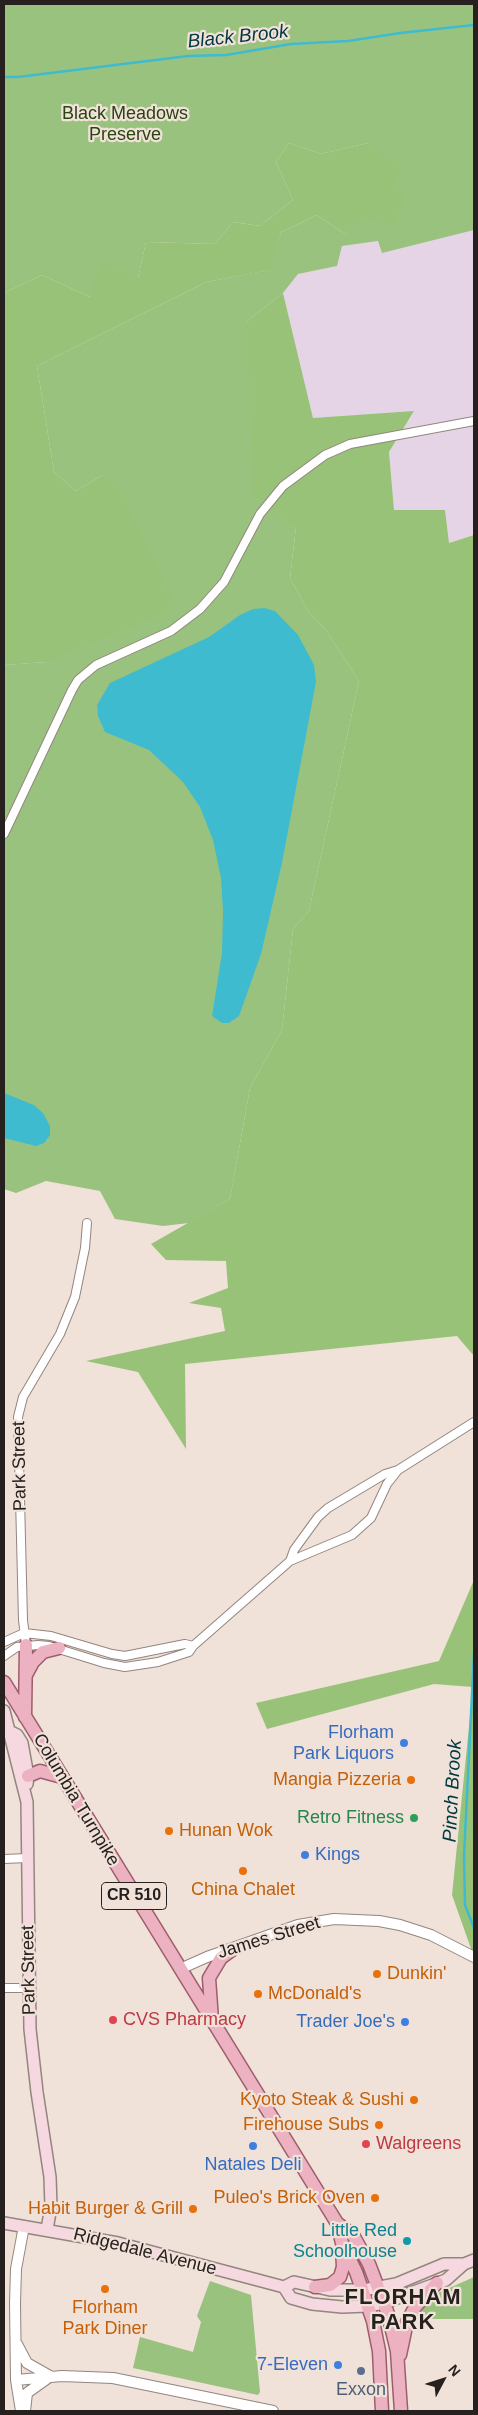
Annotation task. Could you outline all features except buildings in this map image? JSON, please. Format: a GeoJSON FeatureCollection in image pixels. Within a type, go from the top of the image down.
{"type":"FeatureCollection","features":[{"type":"Feature","properties":{"kind":"main road"},"geometry":{"type":"LineString","coordinates":[[25,1639],[25,1717]]}},
{"type":"Feature","properties":{"kind":"main road"},"geometry":{"type":"LineString","coordinates":[[24,1677],[33,1662],[43,1652],[59,1648]]}},
{"type":"Feature","properties":{"kind":"main road","name":"Columbia Turnpike"},"geometry":{"type":"LineString","coordinates":[[4,1682],[337,2223],[342,2243],[363,2290],[379,2350],[382,2411]]}},
{"type":"Feature","properties":{"kind":"main road","name":"Park Street"},"geometry":{"type":"LineString","coordinates":[[4,1711],[7,1732],[26,1793],[29,1988],[32,2052],[50,2177],[51,2208],[47,2230]]}},
{"type":"Feature","properties":{"kind":"main road"},"geometry":{"type":"LineString","coordinates":[[7,1732],[17,1735],[22,1743],[28,1776],[26,1793]]}},
{"type":"Feature","properties":{"kind":"main road"},"geometry":{"type":"LineString","coordinates":[[28,1776],[40,1771],[62,1777]]}},
{"type":"Feature","properties":{"kind":"main road"},"geometry":{"type":"LineString","coordinates":[[213,2022],[209,1978],[221,1958],[232,1950]]}},
{"type":"Feature","properties":{"kind":"main road","name":"Ridgedale Avenue"},"geometry":{"type":"LineString","coordinates":[[4,2223],[118,2243],[284,2287],[294,2282],[315,2288],[363,2290],[396,2284],[444,2264],[469,2262]]}},
{"type":"Feature","properties":{"kind":"main road","name":"Columbia Turnpike"},"geometry":{"type":"LineString","coordinates":[[337,2223],[353,2235],[379,2287],[398,2364],[401,2411]]}},
{"type":"Feature","properties":{"kind":"main road"},"geometry":{"type":"LineString","coordinates":[[315,2288],[330,2284],[340,2277],[343,2267],[342,2243]]}},
{"type":"Feature","properties":{"kind":"main road","name":"Ridgedale Avenue"},"geometry":{"type":"LineString","coordinates":[[284,2287],[291,2298],[312,2304],[342,2307],[368,2306],[384,2303],[446,2280],[469,2262]]}},
{"type":"Feature","properties":{"kind":"main road"},"geometry":{"type":"LineString","coordinates":[[398,2364],[407,2322],[415,2307],[437,2283]]}},
{"type":"Feature","properties":{"kind":"street"},"geometry":{"type":"LineString","coordinates":[[4,834],[78,680],[96,665],[171,631],[200,609],[224,582],[260,514],[283,486],[325,455],[350,444],[474,421]]}},
{"type":"Feature","properties":{"kind":"street","name":"Park Street"},"geometry":{"type":"LineString","coordinates":[[25,1639],[18,1417],[20,1406],[66,1322],[81,1272],[87,1223]]}},
{"type":"Feature","properties":{"kind":"street"},"geometry":{"type":"LineString","coordinates":[[290,1561],[294,1550],[318,1517],[328,1508],[385,1474],[398,1470],[474,1422]]}},
{"type":"Feature","properties":{"kind":"street"},"geometry":{"type":"LineString","coordinates":[[25,1639],[104,1663],[125,1667],[181,1656],[189,1652],[193,1646],[290,1561],[352,1535],[362,1528],[371,1518],[387,1484],[398,1470]]}},
{"type":"Feature","properties":{"kind":"street"},"geometry":{"type":"LineString","coordinates":[[4,1642],[51,1636],[125,1656],[185,1644],[193,1646]]}},
{"type":"Feature","properties":{"kind":"street"},"geometry":{"type":"LineString","coordinates":[[4,1656],[25,1639]]}},
{"type":"Feature","properties":{"kind":"street"},"geometry":{"type":"LineString","coordinates":[[4,1859],[27,1858]]}},
{"type":"Feature","properties":{"kind":"street","name":"James Street"},"geometry":{"type":"LineString","coordinates":[[180,1969],[207,1957],[232,1950],[298,1925],[317,1921],[354,1919],[400,1924],[474,1957]]}},
{"type":"Feature","properties":{"kind":"street"},"geometry":{"type":"LineString","coordinates":[[4,1988],[29,1988]]}},
{"type":"Feature","properties":{"kind":"street"},"geometry":{"type":"LineString","coordinates":[[23,2411],[16,2380],[15,2274],[24,2226]]}},
{"type":"Feature","properties":{"kind":"street"},"geometry":{"type":"LineString","coordinates":[[15,2340],[27,2363],[51,2376]]}},
{"type":"Feature","properties":{"kind":"street"},"geometry":{"type":"LineString","coordinates":[[23,2411],[27,2393],[51,2376]]}},
{"type":"Feature","properties":{"kind":"street"},"geometry":{"type":"LineString","coordinates":[[16,2380],[51,2376],[98,2376],[132,2380],[274,2411]]}},
{"type":"Feature","properties":{"kind":"shaded area"},"geometry":{"type":"Polygon","coordinates":[[[474,230],[474,535],[449,543],[445,510],[394,510],[389,452],[414,412],[313,418],[283,293],[298,274],[337,266],[342,246],[379,241],[382,253],[474,230]]]}},
{"type":"Feature","properties":{"kind":"green space","name":"Black Meadows Preserve"},"geometry":{"type":"Polygon","coordinates":[[[4,4],[474,4],[474,230],[382,253],[378,241],[342,246],[337,266],[298,274],[283,293],[246,322],[296,527],[290,578],[308,611],[326,630],[359,681],[309,911],[293,929],[282,1030],[250,1088],[230,1199],[189,1223],[163,1226],[115,1219],[100,1191],[46,1181],[16,1193],[4,1189],[4,665],[46,662],[103,475],[76,491],[54,472],[37,366],[206,282],[269,270],[281,232],[317,215],[345,234],[394,182],[368,143],[321,154],[289,143],[276,162],[293,200],[260,226],[233,222],[215,244],[146,242],[138,278],[90,297],[42,275],[4,293],[4,4]]]}},
{"type":"Feature","properties":{"kind":"green space"},"geometry":{"type":"Polygon","coordinates":[[[289,143],[321,154],[368,143],[405,169],[394,182],[407,201],[392,226],[365,217],[345,234],[317,215],[281,232],[270,270],[206,282],[37,366],[54,472],[76,491],[103,475],[121,490],[177,608],[46,662],[4,665],[4,293],[42,275],[90,297],[101,259],[138,278],[146,242],[215,244],[233,222],[260,226],[293,200],[276,162],[289,143]]]}},
{"type":"Feature","properties":{"kind":"green space"},"geometry":{"type":"Polygon","coordinates":[[[283,293],[313,418],[414,411],[389,452],[394,510],[445,510],[449,543],[474,535],[474,1356],[457,1336],[185,1364],[186,1449],[138,1372],[86,1361],[225,1331],[221,1308],[189,1303],[228,1288],[226,1261],[166,1260],[151,1244],[230,1199],[250,1088],[282,1030],[293,929],[309,911],[359,681],[326,630],[308,611],[290,578],[296,527],[254,496],[246,322],[283,293]]]}},
{"type":"Feature","properties":{"kind":"green space"},"geometry":{"type":"Polygon","coordinates":[[[474,1580],[474,1957],[452,1895],[473,1687],[434,1684],[267,1729],[256,1703],[439,1661],[474,1580]]]}},
{"type":"Feature","properties":{"kind":"green space"},"geometry":{"type":"Polygon","coordinates":[[[474,2277],[474,2319],[413,2319],[429,2297],[474,2277]]]}},
{"type":"Feature","properties":{"kind":"green space"},"geometry":{"type":"Polygon","coordinates":[[[210,2281],[251,2295],[260,2392],[258,2395],[133,2368],[140,2337],[193,2352],[201,2322],[197,2316],[210,2281]]]}},
{"type":"Feature","properties":{"kind":"water"},"geometry":{"type":"Polygon","coordinates":[[[264,608],[275,611],[298,635],[314,665],[316,682],[282,863],[261,954],[239,1016],[229,1023],[222,1023],[212,1016],[222,953],[223,912],[221,878],[213,840],[200,807],[183,782],[149,750],[105,732],[98,716],[97,705],[110,683],[209,637],[240,615],[253,609],[264,608]]]}},
{"type":"Feature","properties":{"kind":"water"},"geometry":{"type":"Polygon","coordinates":[[[4,1093],[34,1105],[43,1113],[50,1126],[50,1135],[44,1143],[36,1146],[4,1138],[4,1093]]]}},
{"type":"Feature","properties":{"kind":"waterway","name":"Black Brook"},"geometry":{"type":"LineString","coordinates":[[4,77],[18,77],[188,56],[226,55],[291,44],[348,41],[474,25]]}},
{"type":"Feature","properties":{"kind":"waterway","name":"Pinch Brook"},"geometry":{"type":"LineString","coordinates":[[474,1654],[464,1856],[465,1905],[474,1928]]}},
{"type":"Feature","properties":{"kind":"place","name":"Florham Park Liquors"},"geometry":{"type":"Point","coordinates":[404,1743]}},
{"type":"Feature","properties":{"kind":"place","name":"Mangia Pizzeria"},"geometry":{"type":"Point","coordinates":[411,1780]}},
{"type":"Feature","properties":{"kind":"place","name":"Retro Fitness"},"geometry":{"type":"Point","coordinates":[414,1818]}},
{"type":"Feature","properties":{"kind":"place","name":"Hunan Wok"},"geometry":{"type":"Point","coordinates":[169,1831]}},
{"type":"Feature","properties":{"kind":"place","name":"Kings"},"geometry":{"type":"Point","coordinates":[305,1855]}},
{"type":"Feature","properties":{"kind":"place","name":"China Chalet"},"geometry":{"type":"Point","coordinates":[243,1871]}},
{"type":"Feature","properties":{"kind":"place","name":"Dunkin'"},"geometry":{"type":"Point","coordinates":[377,1974]}},
{"type":"Feature","properties":{"kind":"place","name":"McDonald's"},"geometry":{"type":"Point","coordinates":[258,1994]}},
{"type":"Feature","properties":{"kind":"place","name":"CVS Pharmacy"},"geometry":{"type":"Point","coordinates":[113,2020]}},
{"type":"Feature","properties":{"kind":"place","name":"Trader Joe's"},"geometry":{"type":"Point","coordinates":[405,2022]}},
{"type":"Feature","properties":{"kind":"place","name":"Kyoto Steak & Sushi"},"geometry":{"type":"Point","coordinates":[414,2100]}},
{"type":"Feature","properties":{"kind":"place","name":"Firehouse Subs"},"geometry":{"type":"Point","coordinates":[379,2125]}},
{"type":"Feature","properties":{"kind":"place","name":"Walgreens"},"geometry":{"type":"Point","coordinates":[366,2144]}},
{"type":"Feature","properties":{"kind":"place","name":"Natales Deli"},"geometry":{"type":"Point","coordinates":[253,2146]}},
{"type":"Feature","properties":{"kind":"place","name":"Puleo's Brick Oven"},"geometry":{"type":"Point","coordinates":[375,2198]}},
{"type":"Feature","properties":{"kind":"place","name":"Habit Burger & Grill"},"geometry":{"type":"Point","coordinates":[193,2209]}},
{"type":"Feature","properties":{"kind":"place","name":"Little Red Schoolhouse"},"geometry":{"type":"Point","coordinates":[407,2241]}},
{"type":"Feature","properties":{"kind":"place","name":"Florham Park Diner"},"geometry":{"type":"Point","coordinates":[105,2289]}},
{"type":"Feature","properties":{"kind":"place","name":"7-Eleven"},"geometry":{"type":"Point","coordinates":[338,2365]}},
{"type":"Feature","properties":{"kind":"place","name":"Exxon"},"geometry":{"type":"Point","coordinates":[361,2371]}},
{"type":"Feature","properties":{"kind":"district","name":"FLORHAM PARK"},"geometry":{"type":"Point","coordinates":[403,2310]}}]}
